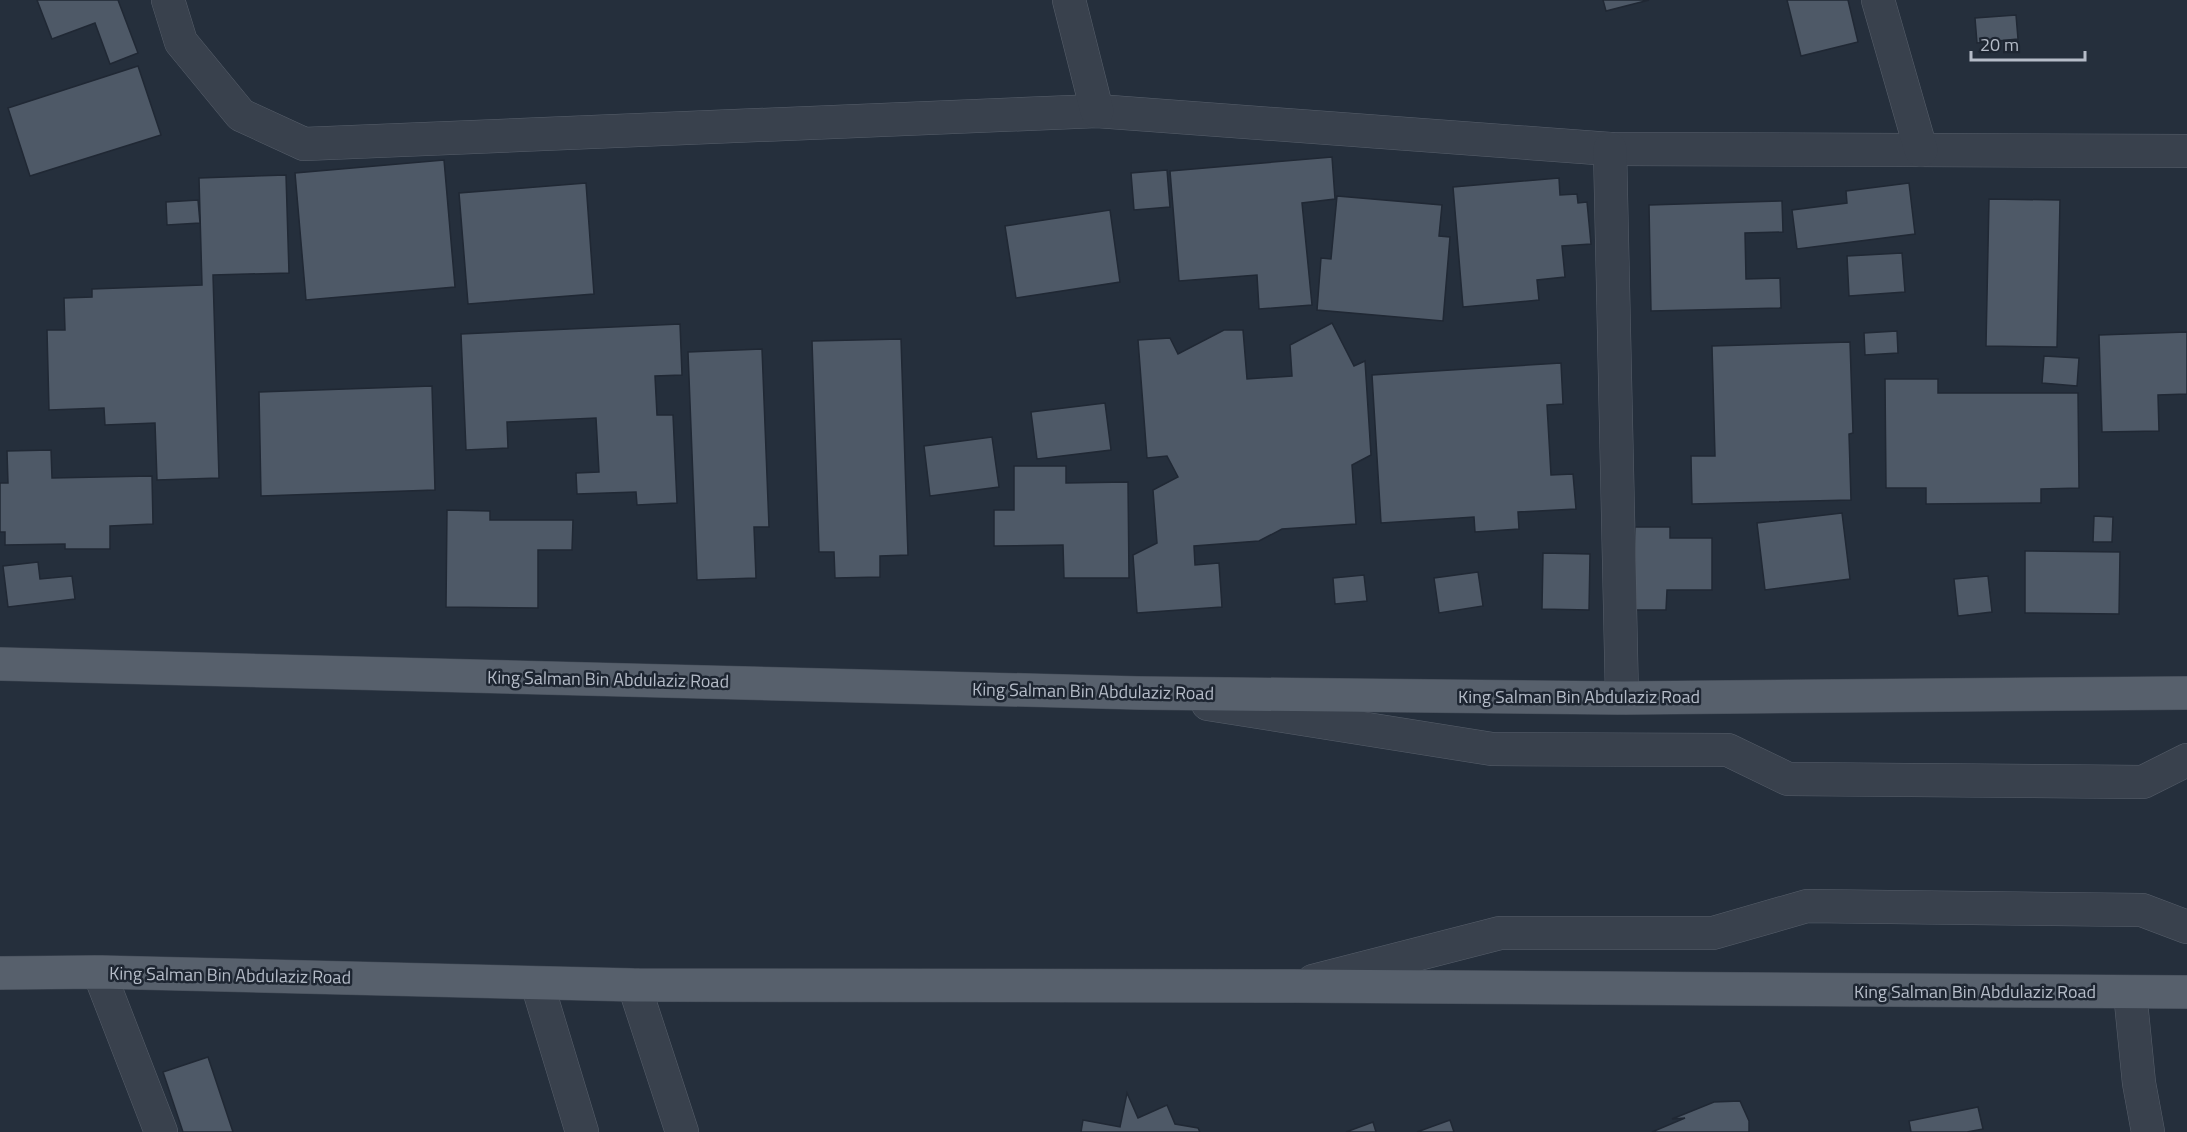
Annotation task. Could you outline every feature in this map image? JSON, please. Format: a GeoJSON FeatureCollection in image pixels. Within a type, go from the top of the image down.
{"type":"FeatureCollection","features":[{"type":"Feature","properties":{"kind":"main road","name":"King Salman Bin Abdulaziz Road"},"geometry":{"type":"LineString","coordinates":[[0,664],[1139,693],[1622,698],[2187,693]]}},
{"type":"Feature","properties":{"kind":"main road","name":"King Salman Bin Abdulaziz Road"},"geometry":{"type":"LineString","coordinates":[[0,973],[99,972],[634,985],[1294,986],[2187,992]]}},
{"type":"Feature","properties":{"kind":"street"},"geometry":{"type":"LineString","coordinates":[[168,0],[182,42],[240,115],[304,144],[1097,111],[1610,149],[2187,151]]}},
{"type":"Feature","properties":{"kind":"street"},"geometry":{"type":"LineString","coordinates":[[1069,0],[1097,111]]}},
{"type":"Feature","properties":{"kind":"street"},"geometry":{"type":"LineString","coordinates":[[1878,0],[1921,150]]}},
{"type":"Feature","properties":{"kind":"street"},"geometry":{"type":"LineString","coordinates":[[1610,149],[1622,698]]}},
{"type":"Feature","properties":{"kind":"street"},"geometry":{"type":"LineString","coordinates":[[1139,693],[1492,749],[1728,750],[1788,779],[2143,782],[2187,760]]}},
{"type":"Feature","properties":{"kind":"street"},"geometry":{"type":"LineString","coordinates":[[1294,986],[1500,933],[1713,933],[1807,906],[2142,910],[2187,927]]}},
{"type":"Feature","properties":{"kind":"street"},"geometry":{"type":"LineString","coordinates":[[99,972],[161,1132]]}},
{"type":"Feature","properties":{"kind":"street"},"geometry":{"type":"LineString","coordinates":[[537,983],[582,1132]]}},
{"type":"Feature","properties":{"kind":"street"},"geometry":{"type":"LineString","coordinates":[[634,985],[682,1132]]}},
{"type":"Feature","properties":{"kind":"street"},"geometry":{"type":"LineString","coordinates":[[2130,992],[2139,1083],[2148,1132]]}},
{"type":"Feature","properties":{"kind":"building"},"geometry":{"type":"Polygon","coordinates":[[[37,0],[118,0],[138,53],[110,64],[95,23],[52,39],[37,0]]]}},
{"type":"Feature","properties":{"kind":"building"},"geometry":{"type":"Polygon","coordinates":[[[1603,0],[1649,0],[1606,11],[1603,0]]]}},
{"type":"Feature","properties":{"kind":"building"},"geometry":{"type":"Polygon","coordinates":[[[1787,0],[1848,0],[1858,42],[1801,56],[1787,0]]]}},
{"type":"Feature","properties":{"kind":"building"},"geometry":{"type":"Polygon","coordinates":[[[2016,15],[2018,39],[1977,43],[1975,18],[2016,15]]]}},
{"type":"Feature","properties":{"kind":"building"},"geometry":{"type":"Polygon","coordinates":[[[138,66],[161,135],[30,176],[8,108],[138,66]]]}},
{"type":"Feature","properties":{"kind":"building"},"geometry":{"type":"Polygon","coordinates":[[[1332,157],[1335,199],[1302,203],[1312,305],[1259,309],[1257,275],[1179,281],[1170,171],[1332,157]]]}},
{"type":"Feature","properties":{"kind":"building"},"geometry":{"type":"Polygon","coordinates":[[[444,160],[455,287],[306,300],[295,173],[444,160]]]}},
{"type":"Feature","properties":{"kind":"building"},"geometry":{"type":"Polygon","coordinates":[[[1167,170],[1170,207],[1134,210],[1131,173],[1167,170]]]}},
{"type":"Feature","properties":{"kind":"building"},"geometry":{"type":"Polygon","coordinates":[[[286,175],[289,273],[213,275],[219,478],[157,480],[155,423],[105,425],[104,408],[49,410],[47,330],[65,330],[64,298],[92,297],[92,289],[202,285],[199,178],[286,175]]]}},
{"type":"Feature","properties":{"kind":"building"},"geometry":{"type":"Polygon","coordinates":[[[1559,178],[1560,195],[1577,194],[1578,203],[1587,202],[1591,244],[1562,246],[1565,277],[1537,280],[1539,300],[1463,307],[1453,187],[1559,178]]]}},
{"type":"Feature","properties":{"kind":"building"},"geometry":{"type":"Polygon","coordinates":[[[586,183],[594,294],[468,304],[459,193],[586,183]]]}},
{"type":"Feature","properties":{"kind":"building"},"geometry":{"type":"Polygon","coordinates":[[[1909,183],[1915,234],[1797,249],[1792,210],[1847,203],[1846,191],[1909,183]]]}},
{"type":"Feature","properties":{"kind":"building"},"geometry":{"type":"Polygon","coordinates":[[[1337,196],[1442,205],[1439,236],[1450,237],[1443,321],[1317,310],[1321,258],[1331,259],[1337,196]]]}},
{"type":"Feature","properties":{"kind":"building"},"geometry":{"type":"Polygon","coordinates":[[[1989,199],[2060,200],[2057,347],[1986,346],[1989,199]]]}},
{"type":"Feature","properties":{"kind":"building"},"geometry":{"type":"Polygon","coordinates":[[[198,200],[200,223],[167,225],[166,202],[198,200]]]}},
{"type":"Feature","properties":{"kind":"building"},"geometry":{"type":"Polygon","coordinates":[[[1782,201],[1783,232],[1745,233],[1746,279],[1780,278],[1781,308],[1651,311],[1649,205],[1782,201]]]}},
{"type":"Feature","properties":{"kind":"building"},"geometry":{"type":"Polygon","coordinates":[[[1110,210],[1120,282],[1016,298],[1005,226],[1110,210]]]}},
{"type":"Feature","properties":{"kind":"building"},"geometry":{"type":"Polygon","coordinates":[[[1902,253],[1905,292],[1849,296],[1847,256],[1902,253]]]}},
{"type":"Feature","properties":{"kind":"building"},"geometry":{"type":"Polygon","coordinates":[[[1332,323],[1354,366],[1365,361],[1371,455],[1352,465],[1356,524],[1282,529],[1259,541],[1194,546],[1195,565],[1219,563],[1222,607],[1137,613],[1133,555],[1157,543],[1153,490],[1178,477],[1167,456],[1147,458],[1138,340],[1170,338],[1178,354],[1224,330],[1243,330],[1247,379],[1292,376],[1290,345],[1332,323]]]}},
{"type":"Feature","properties":{"kind":"building"},"geometry":{"type":"Polygon","coordinates":[[[680,324],[682,375],[655,376],[657,415],[673,415],[677,503],[637,505],[636,492],[577,494],[576,473],[599,472],[596,418],[507,422],[508,448],[466,450],[461,334],[680,324]]]}},
{"type":"Feature","properties":{"kind":"building"},"geometry":{"type":"Polygon","coordinates":[[[1897,331],[1898,353],[1865,355],[1864,333],[1897,331]]]}},
{"type":"Feature","properties":{"kind":"building"},"geometry":{"type":"Polygon","coordinates":[[[2187,332],[2187,394],[2158,395],[2159,431],[2102,432],[2099,335],[2187,332]]]}},
{"type":"Feature","properties":{"kind":"building"},"geometry":{"type":"Polygon","coordinates":[[[901,339],[908,555],[880,556],[880,577],[835,578],[834,552],[819,552],[812,341],[901,339]]]}},
{"type":"Feature","properties":{"kind":"building"},"geometry":{"type":"Polygon","coordinates":[[[1850,342],[1853,433],[1849,434],[1851,500],[1692,504],[1691,456],[1715,456],[1712,346],[1850,342]]]}},
{"type":"Feature","properties":{"kind":"building"},"geometry":{"type":"Polygon","coordinates":[[[762,349],[769,527],[754,527],[756,578],[697,580],[688,352],[762,349]]]}},
{"type":"Feature","properties":{"kind":"building"},"geometry":{"type":"Polygon","coordinates":[[[2044,356],[2079,358],[2077,386],[2042,383],[2044,356]]]}},
{"type":"Feature","properties":{"kind":"building"},"geometry":{"type":"Polygon","coordinates":[[[1561,363],[1563,404],[1547,405],[1551,475],[1573,474],[1576,509],[1518,512],[1519,529],[1475,532],[1474,517],[1381,523],[1372,375],[1561,363]]]}},
{"type":"Feature","properties":{"kind":"building"},"geometry":{"type":"Polygon","coordinates":[[[1885,379],[1938,379],[1938,393],[2078,393],[2079,488],[2041,489],[2041,503],[1926,504],[1926,488],[1886,488],[1885,379]]]}},
{"type":"Feature","properties":{"kind":"building"},"geometry":{"type":"Polygon","coordinates":[[[432,386],[435,490],[261,496],[259,392],[432,386]]]}},
{"type":"Feature","properties":{"kind":"building"},"geometry":{"type":"Polygon","coordinates":[[[1105,403],[1111,450],[1037,459],[1031,412],[1105,403]]]}},
{"type":"Feature","properties":{"kind":"building"},"geometry":{"type":"Polygon","coordinates":[[[992,437],[999,487],[930,496],[924,446],[992,437]]]}},
{"type":"Feature","properties":{"kind":"building"},"geometry":{"type":"Polygon","coordinates":[[[51,450],[52,478],[152,476],[153,524],[110,526],[110,549],[65,549],[65,544],[5,545],[5,532],[0,532],[0,483],[8,483],[7,451],[51,450]]]}},
{"type":"Feature","properties":{"kind":"building"},"geometry":{"type":"Polygon","coordinates":[[[1014,466],[1066,466],[1066,483],[1128,482],[1129,578],[1064,578],[1063,545],[994,546],[994,510],[1014,510],[1014,466]]]}},
{"type":"Feature","properties":{"kind":"building"},"geometry":{"type":"Polygon","coordinates":[[[447,510],[490,511],[490,520],[573,520],[572,550],[538,550],[538,608],[446,607],[447,510]]]}},
{"type":"Feature","properties":{"kind":"building"},"geometry":{"type":"Polygon","coordinates":[[[1842,513],[1850,579],[1765,590],[1757,523],[1842,513]]]}},
{"type":"Feature","properties":{"kind":"building"},"geometry":{"type":"Polygon","coordinates":[[[2094,516],[2113,517],[2112,542],[2093,542],[2094,516]]]}},
{"type":"Feature","properties":{"kind":"building"},"geometry":{"type":"Polygon","coordinates":[[[1635,527],[1670,527],[1670,538],[1712,538],[1712,590],[1667,590],[1666,610],[1634,610],[1635,527]]]}},
{"type":"Feature","properties":{"kind":"building"},"geometry":{"type":"Polygon","coordinates":[[[2025,551],[2120,552],[2119,614],[2025,613],[2025,551]]]}},
{"type":"Feature","properties":{"kind":"building"},"geometry":{"type":"Polygon","coordinates":[[[1543,553],[1590,554],[1589,610],[1542,609],[1543,553]]]}},
{"type":"Feature","properties":{"kind":"building"},"geometry":{"type":"Polygon","coordinates":[[[38,562],[40,579],[72,576],[75,599],[8,607],[3,566],[38,562]]]}},
{"type":"Feature","properties":{"kind":"building"},"geometry":{"type":"Polygon","coordinates":[[[1478,572],[1483,606],[1439,613],[1434,578],[1478,572]]]}},
{"type":"Feature","properties":{"kind":"building"},"geometry":{"type":"Polygon","coordinates":[[[1364,575],[1367,601],[1335,604],[1333,578],[1364,575]]]}},
{"type":"Feature","properties":{"kind":"building"},"geometry":{"type":"Polygon","coordinates":[[[1988,576],[1992,612],[1958,616],[1954,579],[1988,576]]]}},
{"type":"Feature","properties":{"kind":"building"},"geometry":{"type":"Polygon","coordinates":[[[208,1057],[233,1132],[183,1132],[163,1072],[208,1057]]]}},
{"type":"Feature","properties":{"kind":"building"},"geometry":{"type":"Polygon","coordinates":[[[1127,1093],[1138,1118],[1167,1105],[1175,1124],[1198,1128],[1200,1132],[1081,1132],[1083,1120],[1120,1127],[1127,1093]]]}},
{"type":"Feature","properties":{"kind":"building"},"geometry":{"type":"Polygon","coordinates":[[[1740,1101],[1749,1121],[1749,1132],[1652,1132],[1685,1118],[1672,1119],[1714,1102],[1740,1101]]]}},
{"type":"Feature","properties":{"kind":"building"},"geometry":{"type":"Polygon","coordinates":[[[1978,1107],[1983,1129],[1967,1132],[1911,1132],[1909,1121],[1978,1107]]]}},
{"type":"Feature","properties":{"kind":"building"},"geometry":{"type":"Polygon","coordinates":[[[1450,1120],[1454,1132],[1417,1132],[1450,1120]]]}},
{"type":"Feature","properties":{"kind":"building"},"geometry":{"type":"Polygon","coordinates":[[[1373,1122],[1376,1132],[1346,1132],[1373,1122]]]}}]}
